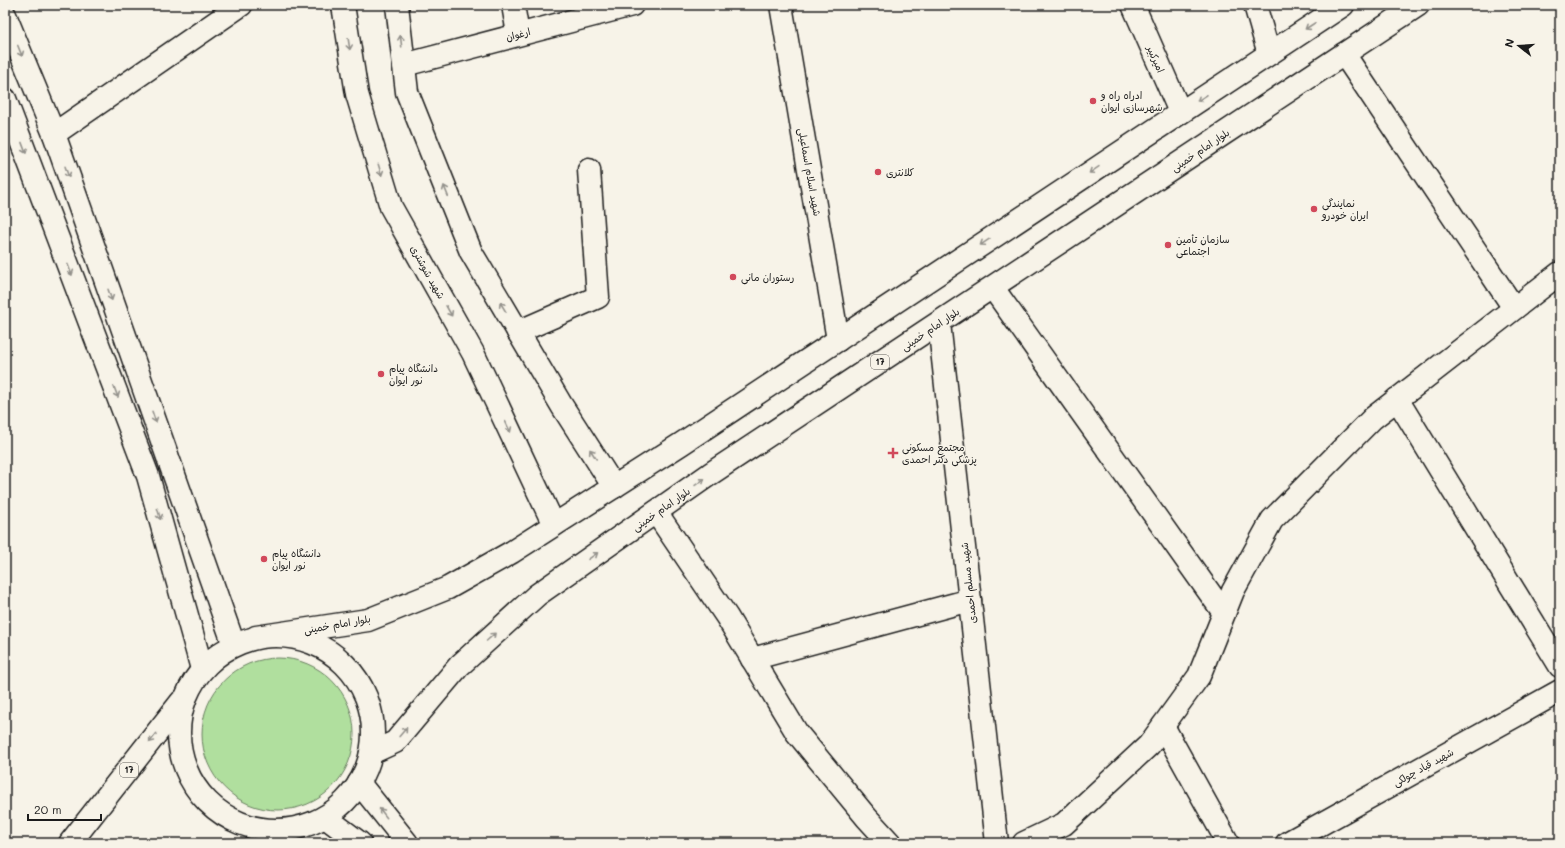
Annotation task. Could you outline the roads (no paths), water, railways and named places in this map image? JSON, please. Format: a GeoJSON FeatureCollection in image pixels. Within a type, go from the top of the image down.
{"type":"FeatureCollection","features":[{"type":"Feature","properties":{"kind":"main road"},"geometry":{"type":"LineString","coordinates":[[54,134],[241,5]]}},
{"type":"Feature","properties":{"kind":"main road","name":"شهید شوشتری"},"geometry":{"type":"LineString","coordinates":[[343,5],[357,94],[391,207],[473,353],[554,525]]}},
{"type":"Feature","properties":{"kind":"main road"},"geometry":{"type":"LineString","coordinates":[[397,5],[407,92],[471,252],[562,406],[614,487]]}},
{"type":"Feature","properties":{"kind":"main road"},"geometry":{"type":"LineString","coordinates":[[514,5],[518,34]]}},
{"type":"Feature","properties":{"kind":"main road","name":"ارغوان"},"geometry":{"type":"LineString","coordinates":[[404,65],[632,5]]}},
{"type":"Feature","properties":{"kind":"main road","name":"شهید اسلام اسماعیلی"},"geometry":{"type":"LineString","coordinates":[[782,5],[838,340]]}},
{"type":"Feature","properties":{"kind":"main road","name":"امیرکبیر"},"geometry":{"type":"LineString","coordinates":[[1133,5],[1180,112]]}},
{"type":"Feature","properties":{"kind":"main road"},"geometry":{"type":"LineString","coordinates":[[1255,5],[1269,54]]}},
{"type":"Feature","properties":{"kind":"main road","name":"بلوار امام خمینی"},"geometry":{"type":"LineString","coordinates":[[256,637],[368,620],[448,588],[512,552],[838,340],[1343,5]]}},
{"type":"Feature","properties":{"kind":"main road","name":"بلوار امام خمینی"},"geometry":{"type":"LineString","coordinates":[[371,753],[395,742],[459,666],[537,595],[656,512],[1418,5]]}},
{"type":"Feature","properties":{"kind":"main road"},"geometry":{"type":"LineString","coordinates":[[5,15],[54,134],[234,645]]}},
{"type":"Feature","properties":{"kind":"main road"},"geometry":{"type":"LineString","coordinates":[[1344,54],[1514,308]]}},
{"type":"Feature","properties":{"kind":"main road"},"geometry":{"type":"LineString","coordinates":[[5,99],[148,476],[202,669]]}},
{"type":"Feature","properties":{"kind":"main road"},"geometry":{"type":"LineString","coordinates":[[518,332],[598,297],[589,170]]}},
{"type":"Feature","properties":{"kind":"main road"},"geometry":{"type":"LineString","coordinates":[[1024,843],[1064,824],[1149,745],[1198,676],[1233,591],[1272,520],[1373,418],[1560,273]]}},
{"type":"Feature","properties":{"kind":"main road"},"geometry":{"type":"LineString","coordinates":[[993,288],[1224,613]]}},
{"type":"Feature","properties":{"kind":"main road","name":"شهید مسلم احمدی"},"geometry":{"type":"LineString","coordinates":[[939,323],[997,843]]}},
{"type":"Feature","properties":{"kind":"main road"},"geometry":{"type":"LineString","coordinates":[[1397,399],[1560,666]]}},
{"type":"Feature","properties":{"kind":"main road"},"geometry":{"type":"LineString","coordinates":[[656,512],[752,659],[797,733],[867,818],[890,843]]}},
{"type":"Feature","properties":{"kind":"main road"},"geometry":{"type":"LineString","coordinates":[[752,659],[970,600]]}},
{"type":"Feature","properties":{"kind":"main road","name":"17"},"geometry":{"type":"LineString","coordinates":[[70,843],[186,696],[202,669],[217,655],[234,645],[256,637],[288,636],[319,645],[345,663],[364,690],[371,714],[373,721],[371,753],[360,783],[344,802],[325,817],[303,826],[280,830],[246,843]]}},
{"type":"Feature","properties":{"kind":"main road","name":"شهید قباد چولکی"},"geometry":{"type":"LineString","coordinates":[[1287,843],[1560,691]]}},
{"type":"Feature","properties":{"kind":"main road","name":"17"},"geometry":{"type":"LineString","coordinates":[[186,696],[179,728],[182,760],[196,789],[219,812],[248,826],[280,830]]}},
{"type":"Feature","properties":{"kind":"main road"},"geometry":{"type":"LineString","coordinates":[[1163,726],[1228,843]]}},
{"type":"Feature","properties":{"kind":"main road"},"geometry":{"type":"LineString","coordinates":[[360,783],[407,843]]}},
{"type":"Feature","properties":{"kind":"main road"},"geometry":{"type":"LineString","coordinates":[[325,817],[360,843]]}},
{"type":"Feature","properties":{"kind":"place","name":"ادراه راه و شهرسازی ایوان"},"geometry":{"type":"Point","coordinates":[1093,101]}},
{"type":"Feature","properties":{"kind":"place","name":"کلانتری"},"geometry":{"type":"Point","coordinates":[878,172]}},
{"type":"Feature","properties":{"kind":"place","name":"نمایندگی ایران خودرو"},"geometry":{"type":"Point","coordinates":[1314,209]}},
{"type":"Feature","properties":{"kind":"place","name":"سازمان تأمین اجتماعی"},"geometry":{"type":"Point","coordinates":[1168,245]}},
{"type":"Feature","properties":{"kind":"place","name":"رستوران مانی"},"geometry":{"type":"Point","coordinates":[733,277]}},
{"type":"Feature","properties":{"kind":"place","name":"دانشگاه پیام نور ایوان"},"geometry":{"type":"Point","coordinates":[381,374]}},
{"type":"Feature","properties":{"kind":"place","name":"مجتمع مسکونی پزشکی دکتر احمدی"},"geometry":{"type":"Point","coordinates":[893,453]}},
{"type":"Feature","properties":{"kind":"place","name":"دانشگاه پیام‌ نور ایوان"},"geometry":{"type":"Point","coordinates":[264,559]}}]}
